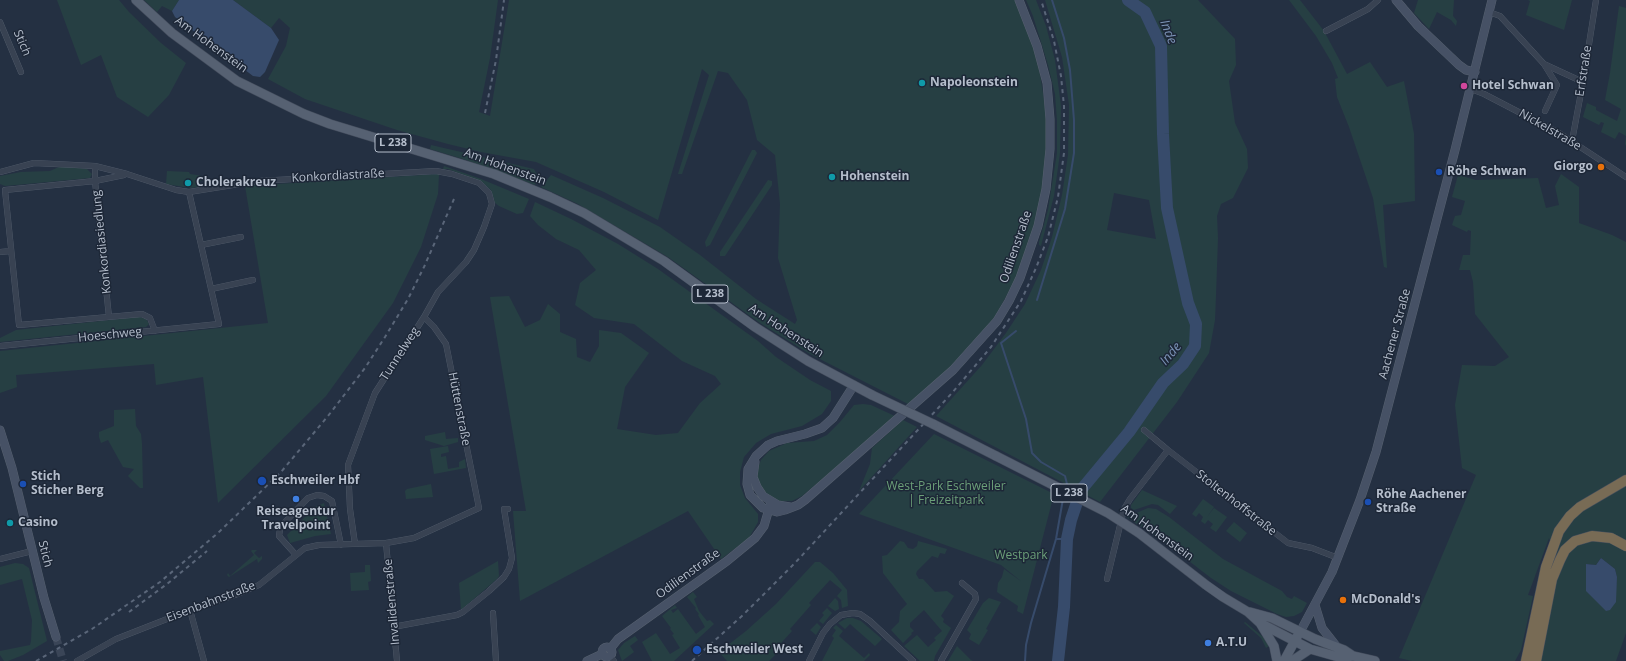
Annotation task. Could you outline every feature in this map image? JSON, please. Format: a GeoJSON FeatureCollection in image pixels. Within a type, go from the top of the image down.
{"type":"FeatureCollection","features":[{"type":"Feature","properties":{"kind":"highway"},"geometry":{"type":"LineString","coordinates":[[1526,661],[1546,567],[1559,531],[1570,516],[1580,507],[1626,480]]}},
{"type":"Feature","properties":{"kind":"highway"},"geometry":{"type":"LineString","coordinates":[[1536,661],[1552,579],[1565,550],[1576,542],[1592,536],[1611,538],[1626,546]]}},
{"type":"Feature","properties":{"kind":"highway"},"geometry":{"type":"LineString","coordinates":[[1520,661],[1529,646]]}},
{"type":"Feature","properties":{"kind":"main road","name":"Am Hohenstein"},"geometry":{"type":"LineString","coordinates":[[136,0],[172,33],[207,60],[237,81],[281,103],[330,124],[494,174],[584,213],[664,261],[755,327],[801,357],[1108,513],[1139,533],[1223,597],[1248,612],[1260,623],[1298,636]]}},
{"type":"Feature","properties":{"kind":"main road","name":"Odilienstraße"},"geometry":{"type":"LineString","coordinates":[[587,661],[609,655],[618,639],[727,561],[755,538],[764,526],[770,506],[777,512],[793,508],[805,500],[953,370],[997,321],[1020,278],[1038,226],[1048,170],[1051,132],[1049,99],[1043,66],[1019,0]]}},
{"type":"Feature","properties":{"kind":"main road"},"geometry":{"type":"LineString","coordinates":[[1396,0],[1418,26],[1458,65],[1466,70],[1475,72]]}},
{"type":"Feature","properties":{"kind":"main road","name":"Aachener Straße"},"geometry":{"type":"LineString","coordinates":[[1284,661],[1315,606],[1338,558],[1366,484],[1382,431],[1471,89],[1492,0]]}},
{"type":"Feature","properties":{"kind":"main road"},"geometry":{"type":"LineString","coordinates":[[770,506],[763,508],[750,495],[747,484],[748,469],[756,456],[768,445],[777,441],[814,432],[822,428],[833,418],[854,385]]}},
{"type":"Feature","properties":{"kind":"main road","name":"Stich"},"geometry":{"type":"LineString","coordinates":[[0,430],[14,474],[32,551],[56,637]]}},
{"type":"Feature","properties":{"kind":"main road"},"geometry":{"type":"LineString","coordinates":[[1315,606],[1322,628],[1337,647]]}},
{"type":"Feature","properties":{"kind":"main road","name":"Am Hohenstein"},"geometry":{"type":"LineString","coordinates":[[1248,612],[1272,618],[1298,636]]}},
{"type":"Feature","properties":{"kind":"main road"},"geometry":{"type":"LineString","coordinates":[[1260,623],[1274,646],[1277,661]]}},
{"type":"Feature","properties":{"kind":"main road","name":"L 238"},"geometry":{"type":"LineString","coordinates":[[1298,636],[1337,647],[1353,656],[1376,661]]}},
{"type":"Feature","properties":{"kind":"main road","name":"L 238"},"geometry":{"type":"LineString","coordinates":[[1298,636],[1310,649],[1342,658],[1353,656]]}},
{"type":"Feature","properties":{"kind":"main road"},"geometry":{"type":"LineString","coordinates":[[1292,661],[1310,649]]}},
{"type":"Feature","properties":{"kind":"street"},"geometry":{"type":"LineString","coordinates":[[1326,31],[1368,8],[1378,0]]}},
{"type":"Feature","properties":{"kind":"street","name":"Erfstraße"},"geometry":{"type":"LineString","coordinates":[[1572,141],[1596,0]]}},
{"type":"Feature","properties":{"kind":"street"},"geometry":{"type":"LineString","coordinates":[[1489,12],[1500,16],[1544,64],[1557,85],[1545,111]]}},
{"type":"Feature","properties":{"kind":"street","name":"Stich"},"geometry":{"type":"LineString","coordinates":[[0,22],[21,72]]}},
{"type":"Feature","properties":{"kind":"street"},"geometry":{"type":"LineString","coordinates":[[1544,64],[1583,82]]}},
{"type":"Feature","properties":{"kind":"street","name":"Nickelstraße"},"geometry":{"type":"LineString","coordinates":[[1471,89],[1484,94],[1572,141],[1626,177]]}},
{"type":"Feature","properties":{"kind":"street","name":"Konkordiastraße"},"geometry":{"type":"LineString","coordinates":[[0,172],[34,163],[95,166],[127,174],[176,190],[189,192],[258,181],[436,171],[452,174],[479,183]]}},
{"type":"Feature","properties":{"kind":"street","name":"Konkordiasiedlung"},"geometry":{"type":"LineString","coordinates":[[95,166],[95,182],[110,317]]}},
{"type":"Feature","properties":{"kind":"street"},"geometry":{"type":"LineString","coordinates":[[127,174],[95,182],[5,190],[19,325],[142,314],[150,318],[155,330]]}},
{"type":"Feature","properties":{"kind":"street","name":"Tunnelweg"},"geometry":{"type":"LineString","coordinates":[[354,544],[350,509],[348,465],[375,393],[424,317],[438,292],[466,262],[484,227],[492,204],[489,192],[479,183]]}},
{"type":"Feature","properties":{"kind":"street"},"geometry":{"type":"LineString","coordinates":[[189,192],[211,289],[253,280]]}},
{"type":"Feature","properties":{"kind":"street"},"geometry":{"type":"LineString","coordinates":[[201,246],[241,237]]}},
{"type":"Feature","properties":{"kind":"street"},"geometry":{"type":"LineString","coordinates":[[0,252],[11,251]]}},
{"type":"Feature","properties":{"kind":"street","name":"Hoeschweg"},"geometry":{"type":"LineString","coordinates":[[0,346],[219,324],[211,289]]}},
{"type":"Feature","properties":{"kind":"street","name":"Hüttenstraße"},"geometry":{"type":"LineString","coordinates":[[424,317],[434,326],[446,344],[479,508]]}},
{"type":"Feature","properties":{"kind":"street","name":"Stoltenhoffstraße"},"geometry":{"type":"LineString","coordinates":[[1144,430],[1288,543],[1312,548],[1338,558]]}},
{"type":"Feature","properties":{"kind":"street"},"geometry":{"type":"LineString","coordinates":[[1107,579],[1124,509],[1168,450]]}},
{"type":"Feature","properties":{"kind":"street"},"geometry":{"type":"LineString","coordinates":[[296,555],[279,536],[280,529],[308,498],[317,495],[324,496],[332,501],[341,544]]}},
{"type":"Feature","properties":{"kind":"street","name":"Eisenbahnstraße"},"geometry":{"type":"LineString","coordinates":[[76,661],[116,639],[259,585],[305,548],[311,546],[341,544],[386,543],[414,538],[479,508]]}},
{"type":"Feature","properties":{"kind":"street"},"geometry":{"type":"LineString","coordinates":[[393,627],[457,615],[489,591],[504,577],[509,569],[512,558],[504,509],[508,509]]}},
{"type":"Feature","properties":{"kind":"street","name":"Invalidenstraße"},"geometry":{"type":"LineString","coordinates":[[386,543],[397,661]]}},
{"type":"Feature","properties":{"kind":"street"},"geometry":{"type":"LineString","coordinates":[[0,559],[32,551]]}},
{"type":"Feature","properties":{"kind":"street"},"geometry":{"type":"LineString","coordinates":[[941,661],[976,599],[975,594],[962,583]]}},
{"type":"Feature","properties":{"kind":"street"},"geometry":{"type":"LineString","coordinates":[[190,610],[204,661]]}},
{"type":"Feature","properties":{"kind":"street"},"geometry":{"type":"LineString","coordinates":[[809,661],[823,633],[830,624],[841,616],[853,612],[860,614],[870,621],[913,661]]}},
{"type":"Feature","properties":{"kind":"street"},"geometry":{"type":"LineString","coordinates":[[493,613],[496,661]]}},
{"type":"Feature","properties":{"kind":"green space"},"geometry":{"type":"Polygon","coordinates":[[[57,0],[119,0],[129,12],[161,43],[186,63],[169,95],[148,117],[117,97],[101,55],[81,65],[57,0]]]}},
{"type":"Feature","properties":{"kind":"green space"},"geometry":{"type":"Polygon","coordinates":[[[144,0],[179,0],[172,11],[162,6],[157,12],[144,0]]]}},
{"type":"Feature","properties":{"kind":"green space"},"geometry":{"type":"Polygon","coordinates":[[[233,0],[498,0],[490,58],[479,112],[490,116],[509,0],[1016,0],[1025,18],[1039,67],[1047,120],[1045,184],[1031,239],[1017,277],[994,318],[951,369],[910,405],[810,354],[760,323],[668,257],[578,204],[541,187],[551,175],[603,198],[660,227],[700,255],[756,299],[795,324],[797,320],[778,258],[780,204],[775,155],[757,140],[747,100],[728,73],[718,71],[682,174],[678,174],[709,75],[702,69],[658,220],[604,192],[536,162],[481,152],[448,144],[397,130],[305,99],[268,79],[286,46],[290,28],[279,18],[271,28],[233,0]]]}},
{"type":"Feature","properties":{"kind":"green space"},"geometry":{"type":"Polygon","coordinates":[[[1026,0],[1036,0],[1046,26],[1055,60],[1061,106],[1060,153],[1054,196],[1041,246],[1039,245],[1039,242],[1048,210],[1057,153],[1057,121],[1055,94],[1048,65],[1033,16],[1026,0]]]}},
{"type":"Feature","properties":{"kind":"green space"},"geometry":{"type":"Polygon","coordinates":[[[1045,0],[1198,0],[1235,39],[1236,65],[1229,81],[1235,123],[1247,149],[1248,168],[1233,198],[1221,204],[1217,216],[1218,238],[1215,320],[1209,353],[1177,402],[1100,502],[936,416],[982,365],[1006,333],[1025,304],[1041,270],[1052,237],[1062,195],[1068,155],[1069,105],[1062,57],[1045,0]],[[1114,193],[1107,230],[1156,239],[1149,200],[1114,193]]]}},
{"type":"Feature","properties":{"kind":"green space"},"geometry":{"type":"Polygon","coordinates":[[[1289,0],[1300,0],[1324,31],[1347,74],[1370,62],[1387,87],[1404,81],[1414,134],[1415,201],[1383,205],[1387,268],[1384,267],[1373,198],[1349,127],[1337,97],[1335,79],[1338,78],[1332,63],[1316,36],[1289,0]]]}},
{"type":"Feature","properties":{"kind":"green space"},"geometry":{"type":"Polygon","coordinates":[[[1418,0],[1454,0],[1453,16],[1457,21],[1456,26],[1451,20],[1437,12],[1429,29],[1414,13],[1418,0]]]}},
{"type":"Feature","properties":{"kind":"green space"},"geometry":{"type":"Polygon","coordinates":[[[1528,0],[1572,0],[1564,30],[1526,15],[1530,1],[1528,0]]]}},
{"type":"Feature","properties":{"kind":"green space"},"geometry":{"type":"Polygon","coordinates":[[[1619,6],[1626,8],[1626,136],[1619,132],[1615,139],[1601,132],[1604,123],[1601,122],[1599,125],[1583,117],[1587,103],[1596,107],[1596,110],[1617,121],[1621,109],[1605,100],[1619,6]]]}},
{"type":"Feature","properties":{"kind":"green space"},"geometry":{"type":"Polygon","coordinates":[[[431,145],[534,169],[538,177],[535,185],[463,159],[430,149],[431,145]]]}},
{"type":"Feature","properties":{"kind":"green space"},"geometry":{"type":"Polygon","coordinates":[[[752,150],[755,150],[757,153],[710,245],[706,247],[705,242],[752,150]]]}},
{"type":"Feature","properties":{"kind":"green space"},"geometry":{"type":"Polygon","coordinates":[[[61,166],[87,169],[92,174],[90,178],[5,186],[0,184],[0,176],[21,172],[50,171],[61,166]]]}},
{"type":"Feature","properties":{"kind":"green space"},"geometry":{"type":"Polygon","coordinates":[[[444,166],[481,179],[529,199],[523,213],[517,214],[499,206],[495,203],[491,190],[480,181],[448,169],[443,169],[444,166]]]}},
{"type":"Feature","properties":{"kind":"green space"},"geometry":{"type":"Polygon","coordinates":[[[167,171],[189,172],[190,174],[203,176],[203,180],[198,182],[198,187],[190,188],[166,184],[167,171]]]}},
{"type":"Feature","properties":{"kind":"green space"},"geometry":{"type":"Polygon","coordinates":[[[439,174],[438,194],[421,247],[393,303],[326,396],[218,503],[203,377],[156,385],[154,364],[16,375],[17,387],[0,393],[0,351],[268,323],[245,186],[439,174]]]}},
{"type":"Feature","properties":{"kind":"green space"},"geometry":{"type":"Polygon","coordinates":[[[1561,174],[1579,187],[1579,223],[1612,235],[1626,242],[1626,633],[1616,661],[1540,661],[1554,584],[1566,555],[1556,555],[1549,538],[1528,595],[1533,596],[1521,650],[1515,661],[1412,661],[1399,658],[1476,475],[1462,468],[1455,405],[1462,365],[1495,366],[1509,357],[1475,314],[1473,282],[1470,270],[1459,270],[1463,255],[1470,255],[1471,231],[1468,230],[1467,232],[1452,225],[1455,216],[1461,215],[1465,201],[1452,197],[1458,175],[1476,180],[1538,178],[1546,208],[1559,205],[1555,186],[1561,174]],[[1601,558],[1596,565],[1586,564],[1586,591],[1616,587],[1617,577],[1615,569],[1601,558]]]}},
{"type":"Feature","properties":{"kind":"green space"},"geometry":{"type":"Polygon","coordinates":[[[768,180],[772,181],[772,185],[725,256],[720,256],[720,252],[768,180]]]}},
{"type":"Feature","properties":{"kind":"green space"},"geometry":{"type":"Polygon","coordinates":[[[535,202],[618,244],[658,269],[758,341],[776,357],[810,380],[831,391],[831,401],[822,414],[802,426],[771,434],[756,443],[744,457],[740,472],[740,485],[745,498],[758,514],[758,522],[749,538],[721,559],[688,511],[520,601],[513,511],[526,511],[490,297],[509,296],[525,327],[540,320],[548,304],[560,314],[560,332],[576,339],[577,357],[590,362],[599,346],[599,330],[621,333],[649,353],[625,387],[617,429],[656,435],[678,433],[700,403],[721,384],[715,376],[682,361],[634,324],[594,318],[575,305],[580,283],[596,270],[579,250],[556,239],[538,225],[530,216],[535,202]]]}},
{"type":"Feature","properties":{"kind":"green space"},"geometry":{"type":"Polygon","coordinates":[[[139,317],[146,319],[149,324],[146,327],[0,342],[0,338],[16,330],[139,317]]]}},
{"type":"Feature","properties":{"kind":"green space"},"geometry":{"type":"Polygon","coordinates":[[[854,405],[871,405],[897,417],[802,496],[792,501],[779,501],[765,493],[757,479],[758,468],[761,460],[769,451],[787,443],[814,441],[827,435],[854,405]]]}},
{"type":"Feature","properties":{"kind":"green space"},"geometry":{"type":"Polygon","coordinates":[[[135,409],[136,426],[141,434],[143,488],[140,488],[128,476],[134,469],[123,467],[108,440],[101,443],[99,437],[99,432],[114,426],[114,410],[135,409]]]}},
{"type":"Feature","properties":{"kind":"green space"},"geometry":{"type":"Polygon","coordinates":[[[903,420],[917,427],[859,491],[870,464],[872,448],[903,420]]]}},
{"type":"Feature","properties":{"kind":"green space"},"geometry":{"type":"Polygon","coordinates":[[[445,432],[446,439],[458,438],[458,442],[444,446],[425,440],[425,436],[445,432]]]}},
{"type":"Feature","properties":{"kind":"green space","name":"West-Park Eschweiler | Freizeitpark"},"geometry":{"type":"Polygon","coordinates":[[[934,434],[1054,494],[1023,614],[1017,611],[1018,606],[997,592],[998,583],[1002,577],[1004,569],[1022,582],[1001,565],[859,514],[934,434]]]}},
{"type":"Feature","properties":{"kind":"green space"},"geometry":{"type":"Polygon","coordinates":[[[448,446],[449,452],[441,454],[441,457],[446,456],[448,469],[459,467],[459,462],[465,459],[466,468],[434,474],[430,449],[448,446]]]}},
{"type":"Feature","properties":{"kind":"green space"},"geometry":{"type":"Polygon","coordinates":[[[431,484],[433,497],[406,499],[405,491],[407,489],[431,484]]]}},
{"type":"Feature","properties":{"kind":"green space"},"geometry":{"type":"Polygon","coordinates":[[[1142,490],[1177,506],[1170,514],[1158,505],[1152,504],[1134,510],[1131,508],[1131,505],[1142,490]]]}},
{"type":"Feature","properties":{"kind":"green space"},"geometry":{"type":"Polygon","coordinates":[[[1203,499],[1214,507],[1207,517],[1214,508],[1227,517],[1216,532],[1210,528],[1213,524],[1208,520],[1205,524],[1201,521],[1203,517],[1199,513],[1196,517],[1192,514],[1203,499]]]}},
{"type":"Feature","properties":{"kind":"green space"},"geometry":{"type":"Polygon","coordinates":[[[324,503],[331,534],[315,536],[290,543],[287,535],[315,507],[324,503]]]}},
{"type":"Feature","properties":{"kind":"green space"},"geometry":{"type":"Polygon","coordinates":[[[1148,508],[1156,509],[1169,517],[1223,559],[1282,591],[1287,597],[1292,599],[1294,596],[1307,603],[1302,612],[1294,616],[1286,617],[1231,591],[1125,516],[1127,514],[1134,514],[1148,508]]]}},
{"type":"Feature","properties":{"kind":"green space"},"geometry":{"type":"Polygon","coordinates":[[[1234,522],[1247,533],[1240,542],[1226,531],[1234,522]]]}},
{"type":"Feature","properties":{"kind":"green space"},"geometry":{"type":"Polygon","coordinates":[[[900,541],[904,542],[908,548],[913,549],[917,546],[918,541],[947,549],[945,554],[940,553],[938,558],[932,556],[917,571],[916,574],[919,579],[923,579],[935,592],[947,591],[954,596],[941,616],[944,619],[943,622],[951,628],[935,656],[934,661],[920,661],[904,646],[917,635],[928,647],[936,640],[934,638],[942,631],[924,610],[910,623],[910,627],[914,631],[903,643],[891,630],[899,622],[900,611],[907,604],[883,573],[882,556],[887,555],[900,541]]]}},
{"type":"Feature","properties":{"kind":"green space"},"geometry":{"type":"Polygon","coordinates":[[[257,550],[254,553],[259,558],[262,556],[262,559],[258,563],[257,559],[229,577],[227,575],[228,573],[230,576],[254,555],[251,551],[257,550]]]}},
{"type":"Feature","properties":{"kind":"green space"},"geometry":{"type":"Polygon","coordinates":[[[498,561],[499,576],[497,579],[461,610],[459,583],[498,561]]]}},
{"type":"Feature","properties":{"kind":"green space"},"geometry":{"type":"Polygon","coordinates":[[[815,562],[820,562],[833,573],[847,590],[848,606],[842,608],[841,600],[837,596],[842,590],[830,580],[809,603],[811,605],[790,629],[792,631],[773,652],[775,655],[769,661],[727,661],[719,652],[746,631],[776,604],[815,562]]]}},
{"type":"Feature","properties":{"kind":"green space"},"geometry":{"type":"Polygon","coordinates":[[[15,563],[23,564],[29,568],[47,641],[23,655],[8,661],[4,661],[0,655],[0,651],[30,645],[31,641],[32,620],[22,579],[0,585],[0,567],[15,563]]]}},
{"type":"Feature","properties":{"kind":"green space"},"geometry":{"type":"Polygon","coordinates":[[[365,565],[370,565],[371,581],[368,582],[369,590],[351,591],[350,573],[365,572],[365,565]]]}},
{"type":"Feature","properties":{"kind":"green space"},"geometry":{"type":"Polygon","coordinates":[[[693,592],[697,597],[694,599],[699,611],[707,621],[710,620],[714,624],[674,661],[652,661],[642,642],[656,633],[670,654],[680,648],[672,635],[674,634],[670,629],[671,628],[662,616],[675,605],[677,608],[671,610],[673,613],[678,609],[696,634],[705,627],[695,609],[696,608],[687,597],[693,592]]]}},
{"type":"Feature","properties":{"kind":"green space"},"geometry":{"type":"Polygon","coordinates":[[[835,598],[838,601],[839,609],[835,611],[828,606],[835,598]]]}},
{"type":"Feature","properties":{"kind":"green space"},"geometry":{"type":"Polygon","coordinates":[[[989,598],[1001,602],[979,645],[969,639],[971,634],[967,630],[983,603],[989,598]]]}},
{"type":"Feature","properties":{"kind":"green space"},"geometry":{"type":"Polygon","coordinates":[[[827,608],[832,613],[823,624],[819,621],[824,615],[822,613],[827,608]]]}},
{"type":"Feature","properties":{"kind":"green space"},"geometry":{"type":"Polygon","coordinates":[[[847,618],[853,618],[861,621],[882,639],[875,646],[850,624],[845,629],[838,623],[847,618]]]}},
{"type":"Feature","properties":{"kind":"green space"},"geometry":{"type":"Polygon","coordinates":[[[1245,622],[1271,645],[1266,648],[1261,638],[1244,623],[1245,622]]]}},
{"type":"Feature","properties":{"kind":"green space"},"geometry":{"type":"Polygon","coordinates":[[[817,623],[821,627],[816,635],[810,630],[817,623]]]}},
{"type":"Feature","properties":{"kind":"green space"},"geometry":{"type":"Polygon","coordinates":[[[836,625],[843,631],[839,636],[864,658],[869,653],[870,655],[864,661],[822,661],[834,638],[832,636],[836,630],[833,628],[836,625]]]}},
{"type":"Feature","properties":{"kind":"green space"},"geometry":{"type":"Polygon","coordinates":[[[635,636],[638,640],[630,646],[634,652],[622,661],[618,650],[624,643],[635,636]]]}},
{"type":"Feature","properties":{"kind":"green space"},"geometry":{"type":"Polygon","coordinates":[[[957,646],[971,660],[973,661],[948,661],[957,646]]]}},
{"type":"Feature","properties":{"kind":"water"},"geometry":{"type":"Polygon","coordinates":[[[179,0],[233,0],[271,28],[279,40],[265,72],[260,77],[253,76],[175,17],[172,11],[179,0]]]}},
{"type":"Feature","properties":{"kind":"water"},"geometry":{"type":"Polygon","coordinates":[[[1601,558],[1615,569],[1617,577],[1616,602],[1610,610],[1606,611],[1586,591],[1586,564],[1596,565],[1601,558]]]}},
{"type":"Feature","properties":{"kind":"waterway"},"geometry":{"type":"LineString","coordinates":[[1037,300],[1065,209],[1074,153],[1074,120],[1070,70],[1064,38],[1052,0]]}},
{"type":"Feature","properties":{"kind":"waterway","name":"Inde"},"geometry":{"type":"LineString","coordinates":[[1058,661],[1064,607],[1067,539],[1071,520],[1081,490],[1129,432],[1163,383],[1183,364],[1195,346],[1196,324],[1188,303],[1167,208],[1163,134],[1161,46],[1145,12],[1128,0]]}},
{"type":"Feature","properties":{"kind":"waterway"},"geometry":{"type":"LineString","coordinates":[[1016,331],[1001,343],[1026,419],[1032,453],[1041,462],[1065,476],[1067,484],[1066,489]]}},
{"type":"Feature","properties":{"kind":"waterway"},"geometry":{"type":"LineString","coordinates":[[1025,661],[1026,645],[1031,623],[1056,539],[1064,493]]}},
{"type":"Feature","properties":{"kind":"waterway"},"geometry":{"type":"LineString","coordinates":[[1056,539],[1067,539]]}},
{"type":"Feature","properties":{"kind":"tunnel"},"geometry":{"type":"LineString","coordinates":[[56,637],[63,661]]}},
{"type":"Feature","properties":{"kind":"railway"},"geometry":{"type":"LineString","coordinates":[[485,113],[496,60],[504,0]]}},
{"type":"Feature","properties":{"kind":"railway"},"geometry":{"type":"LineString","coordinates":[[692,661],[743,615],[795,563],[952,393],[991,347],[1021,301],[1048,237],[1058,197],[1064,153],[1064,106],[1061,76],[1054,41],[1041,0]]}},
{"type":"Feature","properties":{"kind":"railway"},"geometry":{"type":"LineString","coordinates":[[36,661],[92,629],[160,582],[218,533],[281,472],[328,416],[365,368],[385,337],[408,299],[454,199]]}},
{"type":"Feature","properties":{"kind":"railway"},"geometry":{"type":"LineString","coordinates":[[129,612],[167,584],[207,551]]}},
{"type":"Feature","properties":{"kind":"place","name":"Napoleonstein"},"geometry":{"type":"Point","coordinates":[922,83]}},
{"type":"Feature","properties":{"kind":"place","name":"Hotel Schwan"},"geometry":{"type":"Point","coordinates":[1464,86]}},
{"type":"Feature","properties":{"kind":"place","name":"Giorgo"},"geometry":{"type":"Point","coordinates":[1601,167]}},
{"type":"Feature","properties":{"kind":"place","name":"Röhe Schwan"},"geometry":{"type":"Point","coordinates":[1439,172]}},
{"type":"Feature","properties":{"kind":"place","name":"Hohenstein"},"geometry":{"type":"Point","coordinates":[832,177]}},
{"type":"Feature","properties":{"kind":"place","name":"Cholerakreuz"},"geometry":{"type":"Point","coordinates":[188,183]}},
{"type":"Feature","properties":{"kind":"place","name":"Eschweiler Hbf"},"geometry":{"type":"Point","coordinates":[262,481]}},
{"type":"Feature","properties":{"kind":"place","name":"Stich Sticher Berg"},"geometry":{"type":"Point","coordinates":[23,484]}},
{"type":"Feature","properties":{"kind":"place","name":"Reiseagentur Travelpoint"},"geometry":{"type":"Point","coordinates":[296,499]}},
{"type":"Feature","properties":{"kind":"place","name":"Röhe Aachener Straße"},"geometry":{"type":"Point","coordinates":[1368,502]}},
{"type":"Feature","properties":{"kind":"place","name":"Casino"},"geometry":{"type":"Point","coordinates":[10,523]}},
{"type":"Feature","properties":{"kind":"place","name":"McDonald's"},"geometry":{"type":"Point","coordinates":[1343,600]}},
{"type":"Feature","properties":{"kind":"place","name":"A.T.U"},"geometry":{"type":"Point","coordinates":[1208,643]}},
{"type":"Feature","properties":{"kind":"place","name":"Eschweiler West"},"geometry":{"type":"Point","coordinates":[697,650]}},
{"type":"Feature","properties":{"kind":"park label","name":"Westpark"},"geometry":{"type":"Point","coordinates":[1021,556]}}]}
